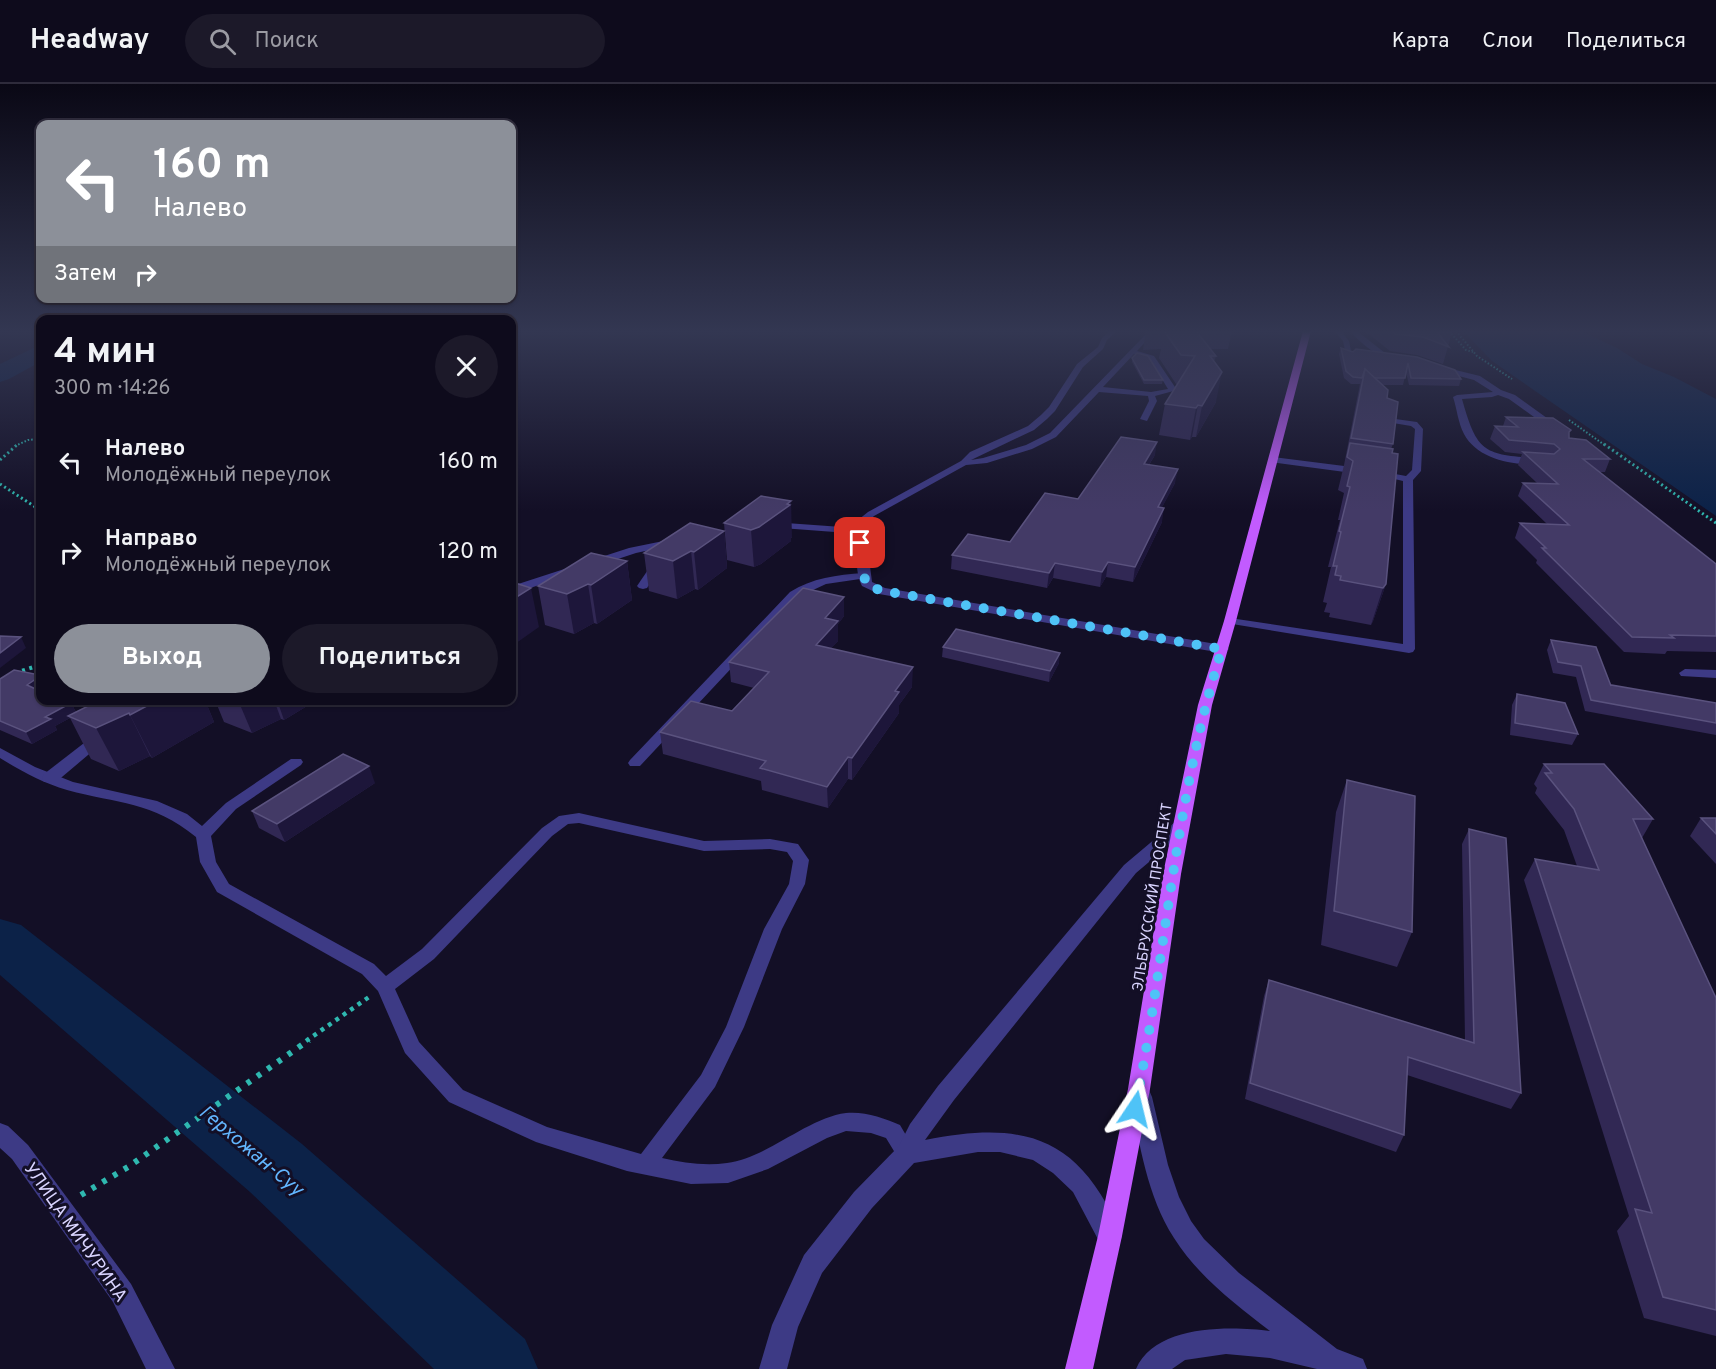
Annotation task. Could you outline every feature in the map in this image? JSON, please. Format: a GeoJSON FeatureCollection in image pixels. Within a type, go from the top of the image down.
{"type":"FeatureCollection","features":[{"type":"Feature","properties":{"kind":"main road","name":"ЭЛЬБРУССКИЙ ПРОСПЕКТ"},"geometry":{"type":"LineString","coordinates":[[1079,1369],[1110,1236],[1139,1089],[1181,826],[1204,705],[1230,621],[1291,391]]}},
{"type":"Feature","properties":{"kind":"street"},"geometry":{"type":"LineString","coordinates":[[762,525],[852,530],[860,543],[864,556],[862,576],[868,586],[904,596],[1222,649]]}},
{"type":"Feature","properties":{"kind":"street"},"geometry":{"type":"LineString","coordinates":[[516,589],[633,550],[690,539]]}},
{"type":"Feature","properties":{"kind":"street"},"geometry":{"type":"LineString","coordinates":[[50,778],[78,753],[114,727]]}},
{"type":"Feature","properties":{"kind":"street"},"geometry":{"type":"LineString","coordinates":[[773,1369],[785,1325],[813,1264],[863,1200],[907,1154],[918,1131],[946,1093],[1130,870],[1181,826]]}},
{"type":"Feature","properties":{"kind":"street"},"geometry":{"type":"LineString","coordinates":[[1139,1089],[1167,1197],[1182,1229],[1210,1264],[1327,1357]]}},
{"type":"Feature","properties":{"kind":"street","name":"УЛИЦА МИЧУРИНА"},"geometry":{"type":"LineString","coordinates":[[0,1133],[20,1152],[122,1293],[161,1369]]}},
{"type":"Feature","properties":{"kind":"street"},"geometry":{"type":"LineString","coordinates":[[907,1154],[988,1140],[1011,1141],[1038,1150],[1059,1163],[1083,1185],[1110,1236]]}},
{"type":"Feature","properties":{"kind":"street"},"geometry":{"type":"LineString","coordinates":[[1150,1369],[1164,1358],[1185,1347],[1222,1340],[1254,1341],[1327,1357],[1353,1369]]}},
{"type":"Feature","properties":{"kind":"lane"},"geometry":{"type":"LineString","coordinates":[[964,463],[973,454],[1031,428],[1052,410],[1064,391]]}},
{"type":"Feature","properties":{"kind":"lane"},"geometry":{"type":"LineString","coordinates":[[852,530],[871,514],[964,463],[984,460],[1029,447],[1053,435],[1093,391]]}},
{"type":"Feature","properties":{"kind":"lane"},"geometry":{"type":"LineString","coordinates":[[1117,391],[1151,394],[1168,391]]}},
{"type":"Feature","properties":{"kind":"lane"},"geometry":{"type":"LineString","coordinates":[[1550,462],[1501,458],[1486,453],[1470,436],[1457,397],[1492,395],[1498,392],[1512,397],[1562,433]]}},
{"type":"Feature","properties":{"kind":"lane"},"geometry":{"type":"LineString","coordinates":[[1144,419],[1153,401],[1151,394]]}},
{"type":"Feature","properties":{"kind":"lane"},"geometry":{"type":"LineString","coordinates":[[1230,621],[1409,649],[1408,479],[1416,471],[1419,429],[1414,424],[1384,419]]}},
{"type":"Feature","properties":{"kind":"lane"},"geometry":{"type":"LineString","coordinates":[[1273,460],[1408,479]]}},
{"type":"Feature","properties":{"kind":"lane"},"geometry":{"type":"LineString","coordinates":[[643,586],[656,566],[690,539]]}},
{"type":"Feature","properties":{"kind":"lane"},"geometry":{"type":"LineString","coordinates":[[578,580],[603,559]]}},
{"type":"Feature","properties":{"kind":"lane"},"geometry":{"type":"LineString","coordinates":[[635,763],[787,599],[804,587],[820,581],[862,576]]}},
{"type":"Feature","properties":{"kind":"lane"},"geometry":{"type":"LineString","coordinates":[[1685,673],[1716,674]]}},
{"type":"Feature","properties":{"kind":"lane"},"geometry":{"type":"LineString","coordinates":[[0,752],[69,786],[152,804],[182,818],[203,835],[208,862],[223,888],[368,969],[385,987],[412,1047],[456,1096],[543,1135],[645,1165],[691,1174],[728,1173],[761,1162],[820,1131],[846,1122],[871,1124],[893,1131],[907,1154]]}},
{"type":"Feature","properties":{"kind":"lane"},"geometry":{"type":"LineString","coordinates":[[203,835],[231,806],[296,762]]}},
{"type":"Feature","properties":{"kind":"lane"},"geometry":{"type":"LineString","coordinates":[[385,987],[428,954],[547,832],[564,819],[579,818],[704,846],[770,844],[792,848],[801,860],[797,884],[773,929],[735,1027],[708,1081],[645,1165]]}},
{"type":"Feature","properties":{"kind":"path"},"geometry":{"type":"LineString","coordinates":[[1562,415],[1716,523]]}},
{"type":"Feature","properties":{"kind":"path"},"geometry":{"type":"LineString","coordinates":[[0,460],[14,445],[36,440]]}},
{"type":"Feature","properties":{"kind":"path"},"geometry":{"type":"LineString","coordinates":[[0,484],[36,508]]}},
{"type":"Feature","properties":{"kind":"path"},"geometry":{"type":"LineString","coordinates":[[11,674],[36,666]]}},
{"type":"Feature","properties":{"kind":"path"},"geometry":{"type":"LineString","coordinates":[[61,1207],[128,1167],[385,987]]}},
{"type":"Feature","properties":{"kind":"water"},"geometry":{"type":"Polygon","coordinates":[[[1535,391],[1701,391],[1716,399],[1716,516],[1535,391]]]}},
{"type":"Feature","properties":{"kind":"building"},"geometry":{"type":"Polygon","coordinates":[[[1173,391],[1211,391],[1202,406],[1198,405],[1196,408],[1165,404],[1173,391]]]}},
{"type":"Feature","properties":{"kind":"building"},"geometry":{"type":"Polygon","coordinates":[[[1361,391],[1388,391],[1387,398],[1398,402],[1393,444],[1351,438],[1361,391]]]}},
{"type":"Feature","properties":{"kind":"building"},"geometry":{"type":"Polygon","coordinates":[[[1506,417],[1553,418],[1571,430],[1569,438],[1586,440],[1610,459],[1583,459],[1716,564],[1716,636],[1632,637],[1542,548],[1546,548],[1520,523],[1569,525],[1523,483],[1558,484],[1523,452],[1554,454],[1560,449],[1554,444],[1509,440],[1495,426],[1518,427],[1506,417]]]}},
{"type":"Feature","properties":{"kind":"building"},"geometry":{"type":"Polygon","coordinates":[[[1121,437],[1157,442],[1144,464],[1178,469],[1158,507],[1164,508],[1135,567],[1108,562],[1102,572],[1055,563],[1049,573],[952,555],[968,534],[1010,542],[1045,493],[1078,499],[1121,437]]]}},
{"type":"Feature","properties":{"kind":"building"},"geometry":{"type":"Polygon","coordinates":[[[1350,443],[1393,449],[1392,453],[1398,454],[1386,584],[1383,588],[1340,580],[1341,576],[1335,575],[1337,566],[1333,566],[1350,487],[1347,486],[1353,461],[1347,457],[1350,443]]]}},
{"type":"Feature","properties":{"kind":"building"},"geometry":{"type":"Polygon","coordinates":[[[761,496],[791,501],[787,504],[790,505],[751,530],[724,523],[761,496]]]}},
{"type":"Feature","properties":{"kind":"building"},"geometry":{"type":"Polygon","coordinates":[[[690,523],[724,531],[694,552],[691,551],[673,561],[644,553],[690,523]]]}},
{"type":"Feature","properties":{"kind":"building"},"geometry":{"type":"Polygon","coordinates":[[[591,553],[627,561],[591,585],[588,584],[567,594],[538,586],[591,553]]]}},
{"type":"Feature","properties":{"kind":"building"},"geometry":{"type":"Polygon","coordinates":[[[516,583],[531,588],[516,597],[516,583]]]}},
{"type":"Feature","properties":{"kind":"building"},"geometry":{"type":"Polygon","coordinates":[[[803,588],[844,597],[825,618],[838,621],[816,645],[913,667],[895,691],[899,692],[852,758],[848,757],[827,787],[760,768],[766,761],[660,732],[691,701],[732,711],[769,672],[729,662],[803,588]]]}},
{"type":"Feature","properties":{"kind":"building"},"geometry":{"type":"Polygon","coordinates":[[[956,629],[1060,653],[1050,671],[943,647],[956,629]]]}},
{"type":"Feature","properties":{"kind":"building"},"geometry":{"type":"Polygon","coordinates":[[[0,636],[21,637],[0,653],[0,636]]]}},
{"type":"Feature","properties":{"kind":"building"},"geometry":{"type":"Polygon","coordinates":[[[1551,640],[1596,647],[1611,686],[1716,703],[1716,723],[1591,700],[1581,666],[1558,662],[1551,640]]]}},
{"type":"Feature","properties":{"kind":"building"},"geometry":{"type":"Polygon","coordinates":[[[14,670],[36,674],[36,679],[27,685],[36,689],[36,705],[67,705],[45,717],[51,719],[26,732],[0,721],[0,679],[14,670]]]}},
{"type":"Feature","properties":{"kind":"building"},"geometry":{"type":"Polygon","coordinates":[[[1517,694],[1565,703],[1578,734],[1515,723],[1517,694]]]}},
{"type":"Feature","properties":{"kind":"building"},"geometry":{"type":"Polygon","coordinates":[[[90,705],[149,705],[96,728],[68,716],[90,705]]]}},
{"type":"Feature","properties":{"kind":"building"},"geometry":{"type":"Polygon","coordinates":[[[343,754],[369,766],[277,824],[252,811],[343,754]]]}},
{"type":"Feature","properties":{"kind":"building"},"geometry":{"type":"Polygon","coordinates":[[[1544,764],[1604,764],[1653,819],[1633,819],[1716,998],[1716,1310],[1663,1297],[1635,1209],[1652,1213],[1535,859],[1599,870],[1574,809],[1545,773],[1552,773],[1544,764]]]}},
{"type":"Feature","properties":{"kind":"building"},"geometry":{"type":"Polygon","coordinates":[[[1347,780],[1415,796],[1412,932],[1334,911],[1347,780]]]}},
{"type":"Feature","properties":{"kind":"building"},"geometry":{"type":"Polygon","coordinates":[[[1701,818],[1716,818],[1716,834],[1701,818]]]}},
{"type":"Feature","properties":{"kind":"building"},"geometry":{"type":"Polygon","coordinates":[[[1469,829],[1506,838],[1521,1093],[1408,1057],[1404,1135],[1250,1083],[1269,980],[1474,1043],[1469,829]]]}},
{"type":"Feature","properties":{"kind":"waterway","name":"Герхожан-Суу"},"geometry":{"type":"LineString","coordinates":[[0,941],[276,1168],[495,1369]]}},
{"type":"Feature","properties":{"kind":"route"},"geometry":{"type":"LineString","coordinates":[[860,543],[864,556],[862,576],[868,586],[883,591],[1222,649],[1204,705],[1183,815],[1135,1109]]}}]}
